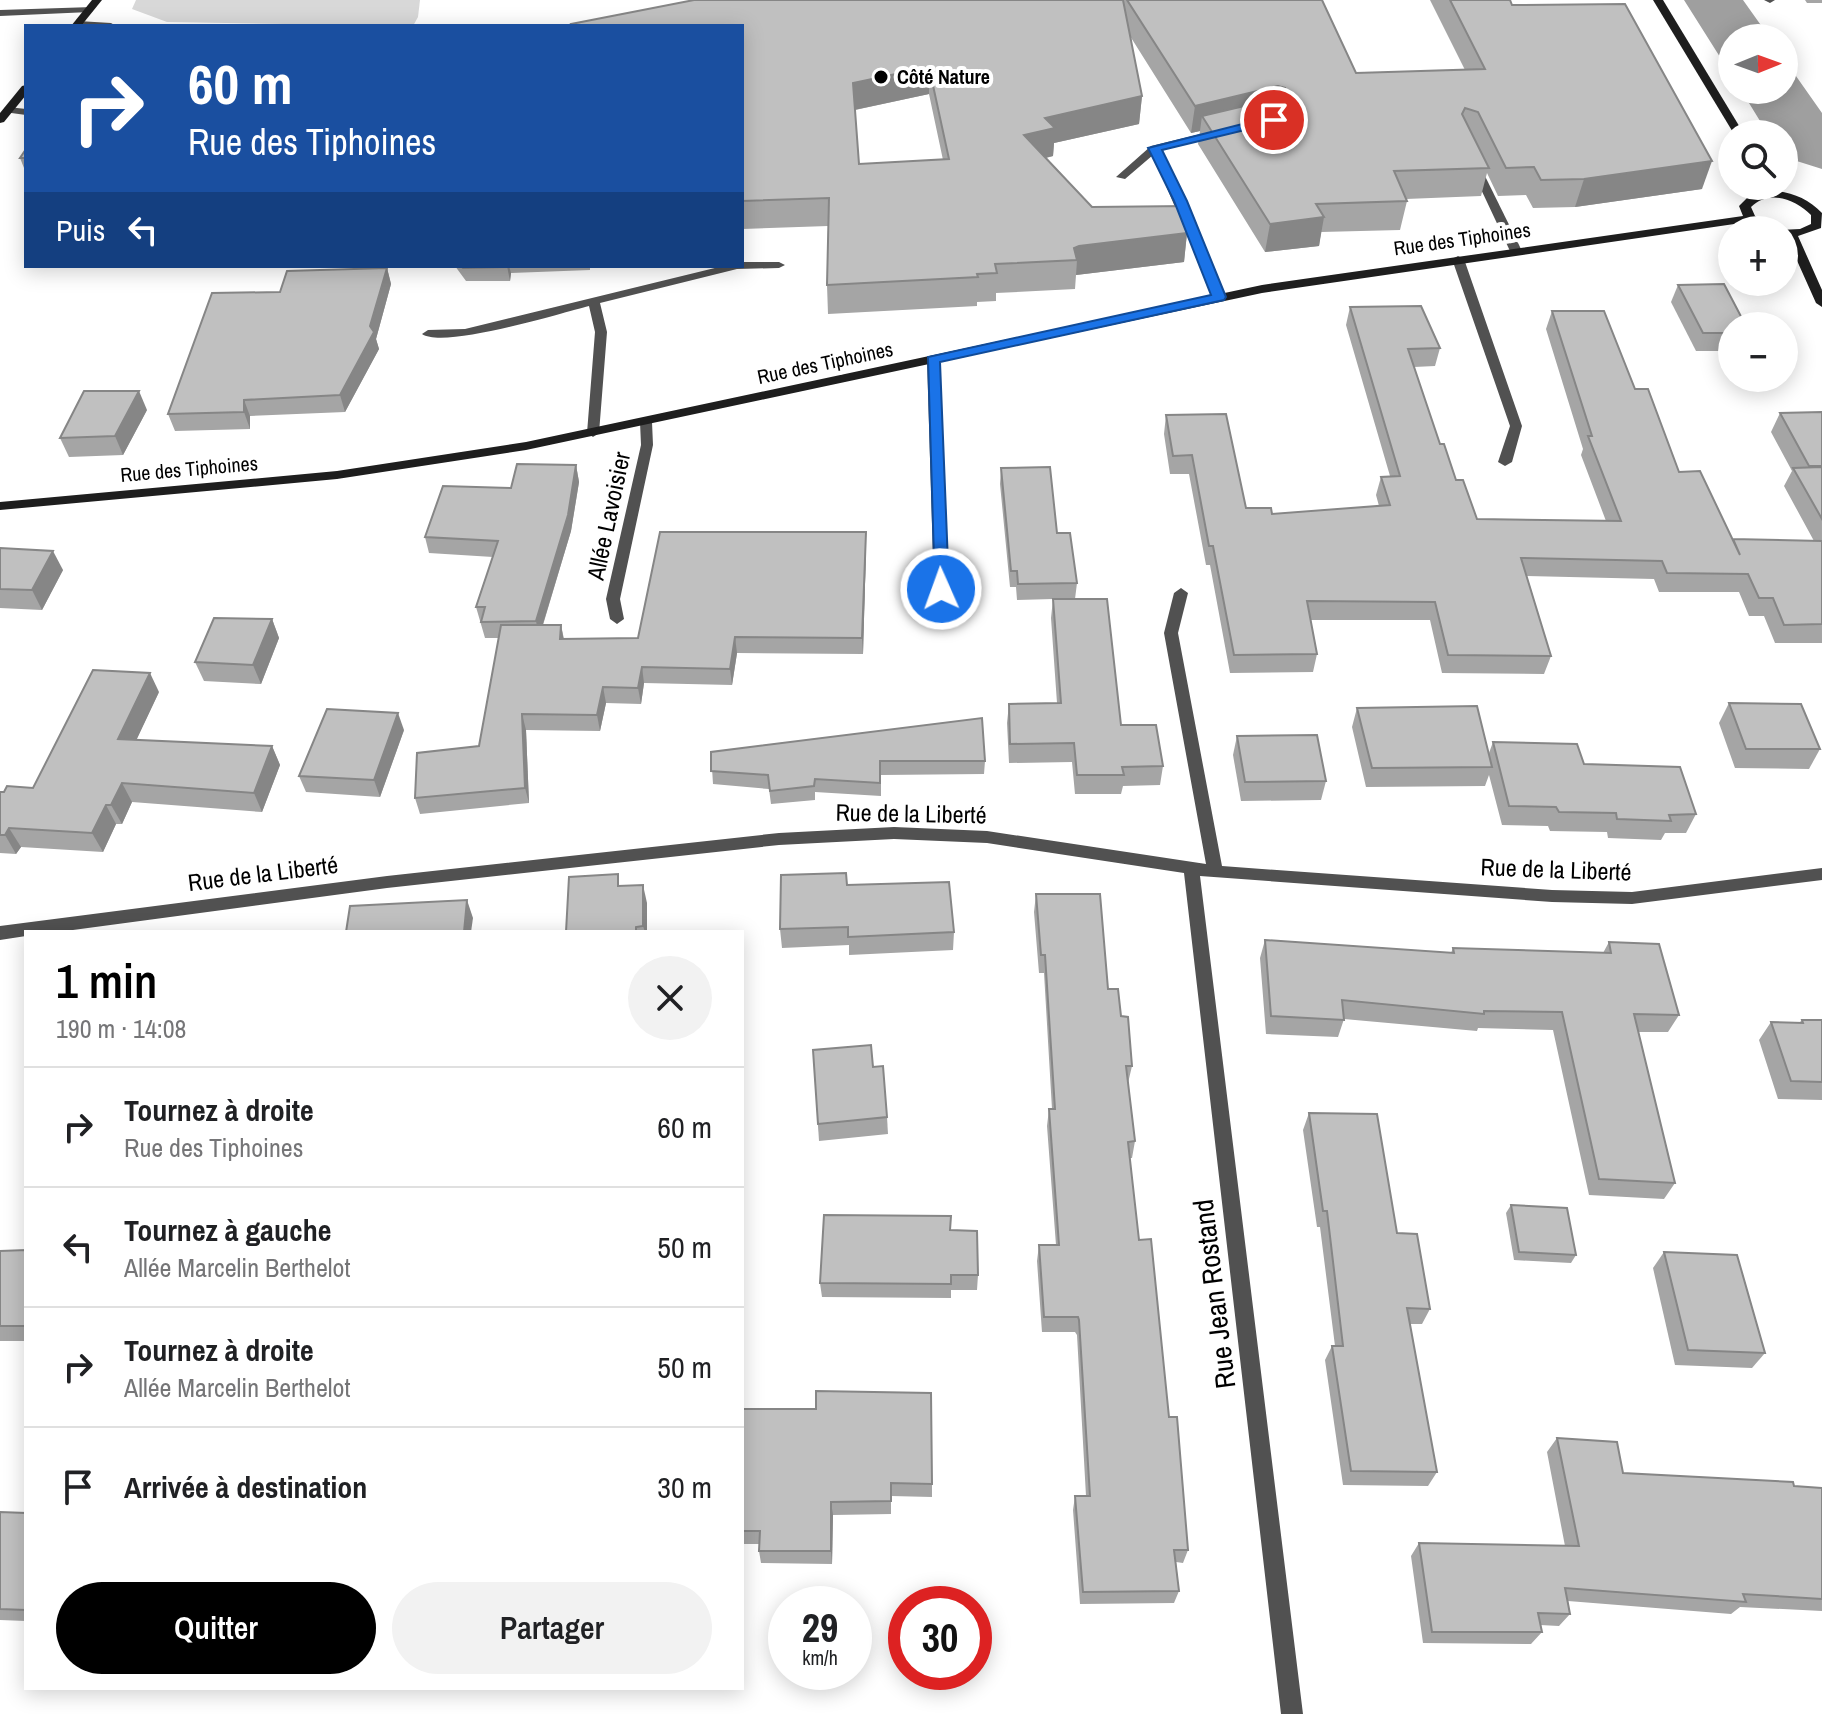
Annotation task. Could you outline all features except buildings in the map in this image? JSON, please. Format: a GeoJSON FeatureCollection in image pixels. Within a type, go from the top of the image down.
{"type":"FeatureCollection","features":[{"type":"Feature","properties":{"kind":"street"},"geometry":{"type":"LineString","coordinates":[[78,24],[97,0]]}},
{"type":"Feature","properties":{"kind":"street"},"geometry":{"type":"LineString","coordinates":[[1658,0],[1731,120]]}},
{"type":"Feature","properties":{"kind":"street"},"geometry":{"type":"LineString","coordinates":[[0,13],[90,9]]}},
{"type":"Feature","properties":{"kind":"street"},"geometry":{"type":"LineString","coordinates":[[4,115],[24,90]]}},
{"type":"Feature","properties":{"kind":"street"},"geometry":{"type":"LineString","coordinates":[[4,115],[24,112]]}},
{"type":"Feature","properties":{"kind":"street"},"geometry":{"type":"LineString","coordinates":[[1121,177],[1155,148],[1229,130]]}},
{"type":"Feature","properties":{"kind":"street"},"geometry":{"type":"LineString","coordinates":[[1155,148],[1219,297]]}},
{"type":"Feature","properties":{"kind":"street"},"geometry":{"type":"LineString","coordinates":[[1470,155],[1516,251]]}},
{"type":"Feature","properties":{"kind":"street"},"geometry":{"type":"LineString","coordinates":[[1805,203],[1822,199]]}},
{"type":"Feature","properties":{"kind":"street"},"geometry":{"type":"LineString","coordinates":[[1798,200],[1820,215],[1817,226],[1798,232]]}},
{"type":"Feature","properties":{"kind":"street","name":"Rue des Tiphoines"},"geometry":{"type":"LineString","coordinates":[[0,506],[337,475],[593,433],[1219,297],[1718,223]]}},
{"type":"Feature","properties":{"kind":"street"},"geometry":{"type":"LineString","coordinates":[[1798,255],[1822,303]]}},
{"type":"Feature","properties":{"kind":"street"},"geometry":{"type":"LineString","coordinates":[[1458,259],[1516,426],[1505,462]]}},
{"type":"Feature","properties":{"kind":"street"},"geometry":{"type":"LineString","coordinates":[[744,266],[779,265]]}},
{"type":"Feature","properties":{"kind":"street"},"geometry":{"type":"LineString","coordinates":[[428,334],[465,333],[729,268]]}},
{"type":"Feature","properties":{"kind":"street"},"geometry":{"type":"LineString","coordinates":[[593,433],[601,332],[594,303]]}},
{"type":"Feature","properties":{"kind":"street"},"geometry":{"type":"LineString","coordinates":[[933,360],[941,589]]}},
{"type":"Feature","properties":{"kind":"street","name":"Allée Lavoisier"},"geometry":{"type":"LineString","coordinates":[[617,619],[613,599],[647,445],[646,422]]}},
{"type":"Feature","properties":{"kind":"street"},"geometry":{"type":"LineString","coordinates":[[1181,593],[1171,633],[1215,872]]}},
{"type":"Feature","properties":{"kind":"street","name":"Rue de la Liberté"},"geometry":{"type":"LineString","coordinates":[[0,933],[387,882],[794,838],[894,833],[987,837],[1215,872],[1471,891],[1632,898],[1822,874]]}},
{"type":"Feature","properties":{"kind":"street","name":"Rue Jean Rostand"},"geometry":{"type":"LineString","coordinates":[[1191,868],[1292,1714]]}},
{"type":"Feature","properties":{"kind":"shaded area"},"geometry":{"type":"Polygon","coordinates":[[[136,0],[420,0],[414,24],[167,22],[132,9],[136,0]]]}},
{"type":"Feature","properties":{"kind":"shaded area"},"geometry":{"type":"Polygon","coordinates":[[[1684,0],[1743,0],[1760,24],[1718,24],[1718,54],[1684,0]]]}},
{"type":"Feature","properties":{"kind":"shaded area"},"geometry":{"type":"Polygon","coordinates":[[[1798,79],[1822,113],[1822,169],[1798,161],[1798,120],[1759,120],[1750,104],[1798,104],[1798,79]]]}},
{"type":"Feature","properties":{"kind":"place","name":"Côté Nature"},"geometry":{"type":"Point","coordinates":[881,77]}},
{"type":"Feature","properties":{"kind":"route"},"geometry":{"type":"LineString","coordinates":[[941,589],[933,360],[1219,297],[1155,148],[1274,120]]}}]}
